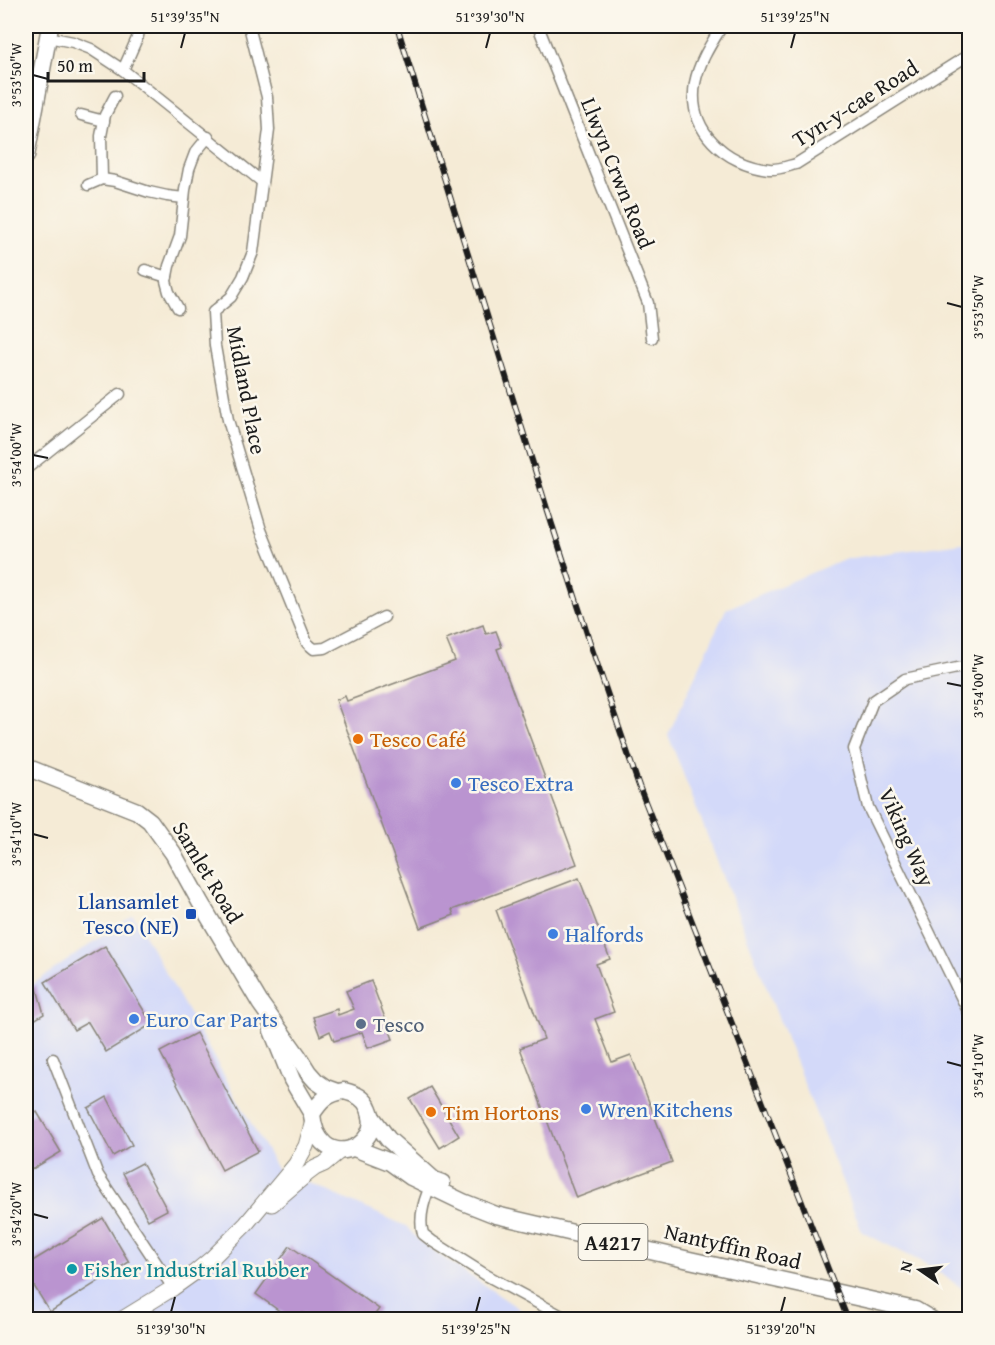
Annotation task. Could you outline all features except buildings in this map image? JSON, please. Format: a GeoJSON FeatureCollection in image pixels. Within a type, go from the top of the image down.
{"type":"FeatureCollection","features":[{"type":"Feature","properties":{"kind":"main road"},"geometry":{"type":"LineString","coordinates":[[26,156],[49,31]]}},
{"type":"Feature","properties":{"kind":"main road","name":"Samlet Road"},"geometry":{"type":"LineString","coordinates":[[26,767],[137,811],[150,821],[173,853],[260,1003],[308,1072],[326,1088],[337,1092]]}},
{"type":"Feature","properties":{"kind":"main road","name":"Samlet Road"},"geometry":{"type":"LineString","coordinates":[[260,1003],[292,1080],[313,1117]]}},
{"type":"Feature","properties":{"kind":"main road"},"geometry":{"type":"LineString","coordinates":[[344,1091],[359,1096],[365,1102],[371,1116],[372,1124],[366,1138],[361,1144],[347,1149],[332,1148],[324,1144],[314,1130],[313,1117],[322,1099],[337,1092],[344,1091]]}},
{"type":"Feature","properties":{"kind":"main road","name":"Nantyffin Road"},"geometry":{"type":"LineString","coordinates":[[371,1116],[388,1140],[432,1183]]}},
{"type":"Feature","properties":{"kind":"main road","name":"Nantyffin Road"},"geometry":{"type":"LineString","coordinates":[[347,1149],[390,1162],[411,1177],[542,1225],[915,1310],[932,1320]]}},
{"type":"Feature","properties":{"kind":"street"},"geometry":{"type":"LineString","coordinates":[[123,70],[140,26],[171,26]]}},
{"type":"Feature","properties":{"kind":"street","name":"Midland Place"},"geometry":{"type":"LineString","coordinates":[[249,26],[267,97],[269,130],[253,252],[243,278],[231,297],[213,312],[215,346],[228,420],[261,530],[307,643],[314,649],[325,648],[384,617]]}},
{"type":"Feature","properties":{"kind":"street","name":"Llwyn Crwn Road"},"geometry":{"type":"LineString","coordinates":[[538,26],[648,303],[652,338]]}},
{"type":"Feature","properties":{"kind":"street","name":"Tyn-y-cae Road"},"geometry":{"type":"LineString","coordinates":[[723,26],[703,58],[695,82],[693,100],[696,117],[707,136],[722,152],[739,162],[771,169],[796,164],[969,54]]}},
{"type":"Feature","properties":{"kind":"street"},"geometry":{"type":"LineString","coordinates":[[49,31],[91,49],[123,70],[261,181]]}},
{"type":"Feature","properties":{"kind":"street"},"geometry":{"type":"LineString","coordinates":[[102,179],[101,136],[105,116],[115,96]]}},
{"type":"Feature","properties":{"kind":"street"},"geometry":{"type":"LineString","coordinates":[[81,115],[104,121]]}},
{"type":"Feature","properties":{"kind":"street"},"geometry":{"type":"LineString","coordinates":[[178,308],[166,281],[180,236],[189,169],[195,153],[208,137]]}},
{"type":"Feature","properties":{"kind":"street"},"geometry":{"type":"LineString","coordinates":[[88,184],[102,179],[116,181],[158,194],[184,198]]}},
{"type":"Feature","properties":{"kind":"street"},"geometry":{"type":"LineString","coordinates":[[145,270],[167,277]]}},
{"type":"Feature","properties":{"kind":"street"},"geometry":{"type":"LineString","coordinates":[[26,469],[120,394]]}},
{"type":"Feature","properties":{"kind":"street","name":"Viking Way"},"geometry":{"type":"LineString","coordinates":[[969,669],[962,667],[905,679],[873,700],[854,749],[868,807],[969,1015]]}},
{"type":"Feature","properties":{"kind":"street"},"geometry":{"type":"LineString","coordinates":[[53,1059],[98,1175],[173,1288]]}},
{"type":"Feature","properties":{"kind":"street"},"geometry":{"type":"LineString","coordinates":[[121,1320],[173,1288],[212,1258],[246,1224],[296,1164],[306,1146],[313,1117]]}},
{"type":"Feature","properties":{"kind":"street"},"geometry":{"type":"LineString","coordinates":[[246,1224],[315,1168],[347,1149]]}},
{"type":"Feature","properties":{"kind":"street"},"geometry":{"type":"LineString","coordinates":[[432,1183],[421,1219],[423,1234],[486,1275],[569,1320]]}},
{"type":"Feature","properties":{"kind":"shaded area"},"geometry":{"type":"Polygon","coordinates":[[[969,542],[969,1293],[930,1266],[862,1232],[668,735],[726,609],[844,559],[969,542]]]}},
{"type":"Feature","properties":{"kind":"shaded area"},"geometry":{"type":"Polygon","coordinates":[[[133,915],[277,1169],[406,1226],[419,1241],[534,1319],[26,1319],[26,989],[133,915]]]}},
{"type":"Feature","properties":{"kind":"railway"},"geometry":{"type":"LineString","coordinates":[[397,26],[548,512],[639,786],[848,1320]]}},
{"type":"Feature","properties":{"kind":"place","name":"Tesco Café"},"geometry":{"type":"Point","coordinates":[358,739]}},
{"type":"Feature","properties":{"kind":"place","name":"Tesco Extra"},"geometry":{"type":"Point","coordinates":[456,783]}},
{"type":"Feature","properties":{"kind":"place","name":"Llansamlet Tesco (NE)"},"geometry":{"type":"Point","coordinates":[191,914]}},
{"type":"Feature","properties":{"kind":"place","name":"Halfords"},"geometry":{"type":"Point","coordinates":[553,934]}},
{"type":"Feature","properties":{"kind":"place","name":"Euro Car Parts"},"geometry":{"type":"Point","coordinates":[134,1019]}},
{"type":"Feature","properties":{"kind":"place","name":"Tesco"},"geometry":{"type":"Point","coordinates":[361,1024]}},
{"type":"Feature","properties":{"kind":"place","name":"Wren Kitchens"},"geometry":{"type":"Point","coordinates":[586,1109]}},
{"type":"Feature","properties":{"kind":"place","name":"Tim Hortons"},"geometry":{"type":"Point","coordinates":[431,1112]}},
{"type":"Feature","properties":{"kind":"place","name":"Fisher Industrial Rubber"},"geometry":{"type":"Point","coordinates":[72,1269]}}]}
